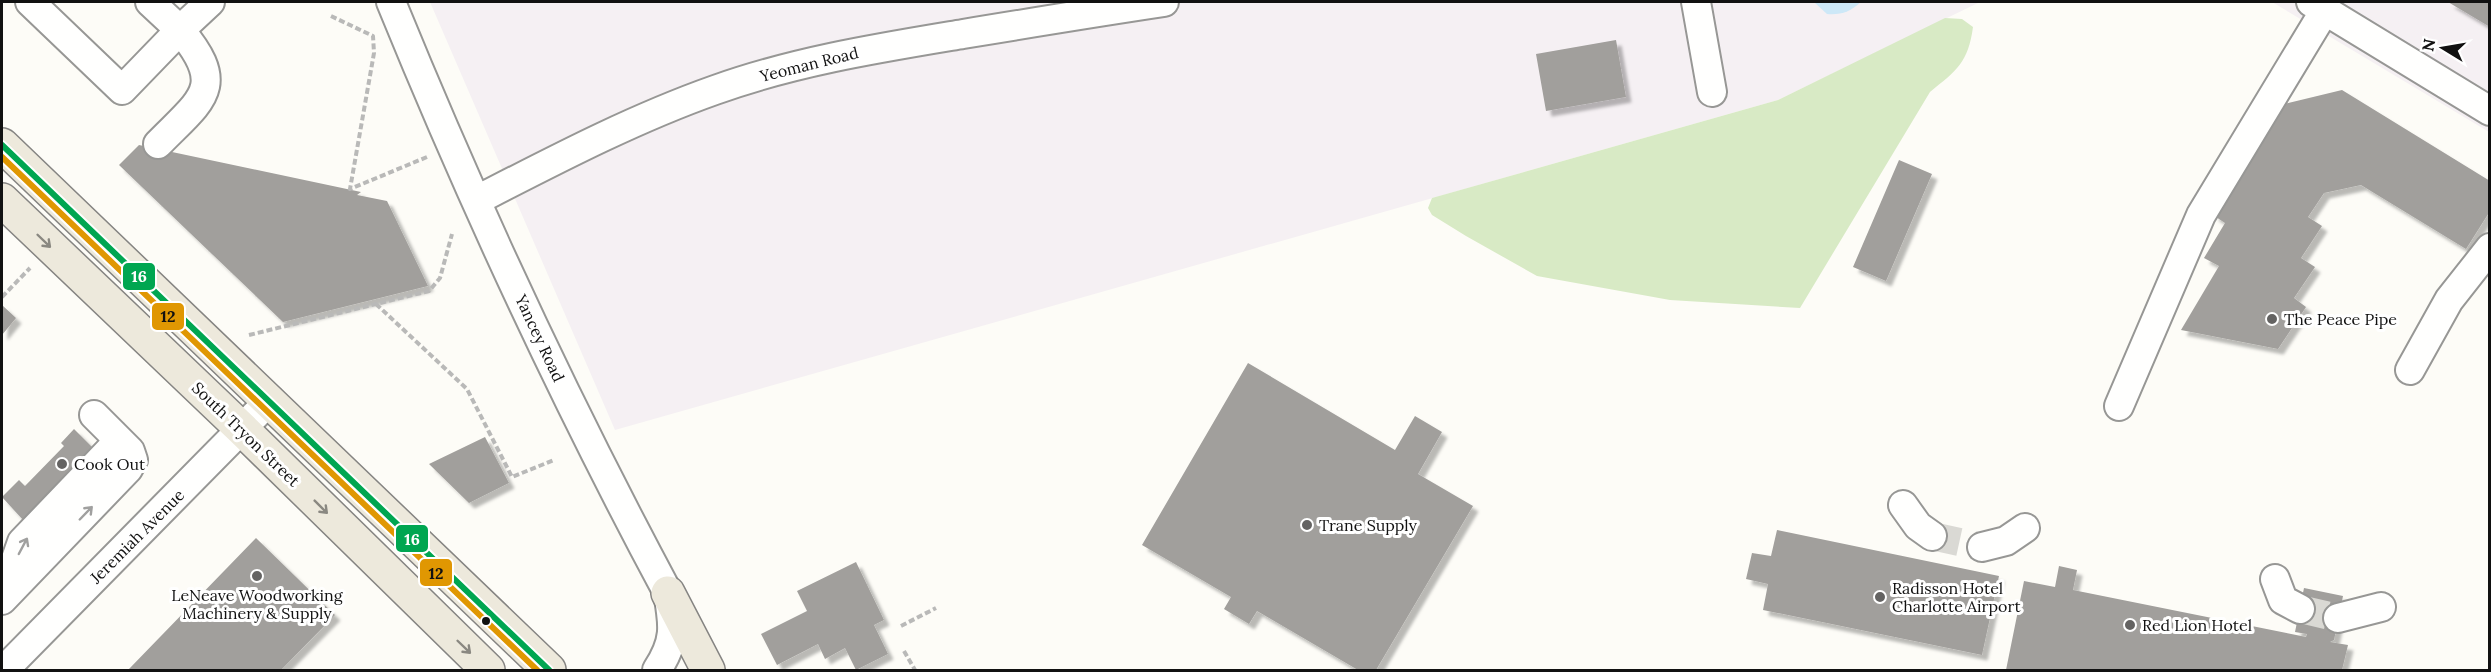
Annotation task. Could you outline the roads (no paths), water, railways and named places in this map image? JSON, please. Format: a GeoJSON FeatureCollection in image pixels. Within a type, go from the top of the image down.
{"type":"FeatureCollection","features":[{"type":"Feature","properties":{"kind":"main road"},"geometry":{"type":"LineString","coordinates":[[2,145],[549,670]]}},
{"type":"Feature","properties":{"kind":"main road","name":"South Tryon Street"},"geometry":{"type":"LineString","coordinates":[[2,200],[242,429],[488,670]]}},
{"type":"Feature","properties":{"kind":"main road"},"geometry":{"type":"LineString","coordinates":[[668,593],[708,670]]}},
{"type":"Feature","properties":{"kind":"street"},"geometry":{"type":"LineString","coordinates":[[30,2],[122,90],[210,2]]}},
{"type":"Feature","properties":{"kind":"street"},"geometry":{"type":"LineString","coordinates":[[150,2],[180,30],[197,50],[207,70],[204,92],[194,109],[158,144]]}},
{"type":"Feature","properties":{"kind":"street","name":"Yancey Road"},"geometry":{"type":"LineString","coordinates":[[391,2],[425,86],[554,369],[668,593],[674,628],[666,656],[657,670]]}},
{"type":"Feature","properties":{"kind":"street","name":"Yeoman Road"},"geometry":{"type":"LineString","coordinates":[[477,200],[662,111],[716,89],[804,63],[881,47],[1164,2]]}},
{"type":"Feature","properties":{"kind":"street"},"geometry":{"type":"LineString","coordinates":[[1696,2],[1712,92]]}},
{"type":"Feature","properties":{"kind":"street"},"geometry":{"type":"LineString","coordinates":[[2119,406],[2200,215],[2318,6],[2490,111]]}},
{"type":"Feature","properties":{"kind":"street"},"geometry":{"type":"LineString","coordinates":[[2410,370],[2450,300],[2490,248]]}},
{"type":"Feature","properties":{"kind":"street","name":"Jeremiah Avenue"},"geometry":{"type":"LineString","coordinates":[[4,670],[270,400]]}},
{"type":"Feature","properties":{"kind":"street"},"geometry":{"type":"LineString","coordinates":[[2,600],[128,469],[133,460],[130,451],[94,415]]}},
{"type":"Feature","properties":{"kind":"street"},"geometry":{"type":"LineString","coordinates":[[2,600],[22,542],[113,447],[114,435]]}},
{"type":"Feature","properties":{"kind":"street"},"geometry":{"type":"LineString","coordinates":[[1903,505],[1918,526],[1932,536]]}},
{"type":"Feature","properties":{"kind":"street"},"geometry":{"type":"LineString","coordinates":[[1982,547],[2006,541],[2025,528]]}},
{"type":"Feature","properties":{"kind":"street"},"geometry":{"type":"LineString","coordinates":[[2275,579],[2283,600],[2300,609]]}},
{"type":"Feature","properties":{"kind":"street"},"geometry":{"type":"LineString","coordinates":[[2338,618],[2381,607]]}},
{"type":"Feature","properties":{"kind":"water"},"geometry":{"type":"Polygon","coordinates":[[[1814,2],[1861,2],[1841,13],[1827,14],[1814,2]]]}},
{"type":"Feature","properties":{"kind":"tunnel"},"geometry":{"type":"LineString","coordinates":[[1932,536],[1982,547]]}},
{"type":"Feature","properties":{"kind":"tunnel"},"geometry":{"type":"LineString","coordinates":[[2300,609],[2338,618]]}},
{"type":"Feature","properties":{"kind":"place","name":"The Peace Pipe"},"geometry":{"type":"Point","coordinates":[2272,319]}},
{"type":"Feature","properties":{"kind":"place","name":"Cook Out"},"geometry":{"type":"Point","coordinates":[62,464]}},
{"type":"Feature","properties":{"kind":"place","name":"Trane Supply"},"geometry":{"type":"Point","coordinates":[1307,525]}},
{"type":"Feature","properties":{"kind":"place","name":"LeNeave Woodworking Machinery & Supply"},"geometry":{"type":"Point","coordinates":[257,576]}},
{"type":"Feature","properties":{"kind":"place","name":"Radisson Hotel Charlotte Airport"},"geometry":{"type":"Point","coordinates":[1880,597]}},
{"type":"Feature","properties":{"kind":"place","name":"Red Lion Hotel"},"geometry":{"type":"Point","coordinates":[2130,625]}}]}
